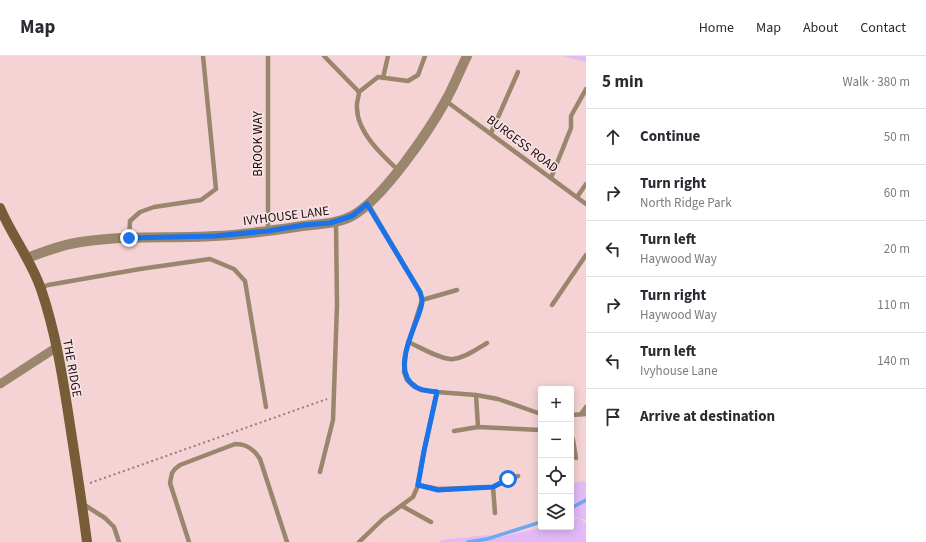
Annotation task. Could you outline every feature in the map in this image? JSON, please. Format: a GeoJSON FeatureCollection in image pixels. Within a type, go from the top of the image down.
{"type":"FeatureCollection","features":[{"type":"Feature","properties":{"kind":"main road","name":"THE RIDGE"},"geometry":{"type":"LineString","coordinates":[[0,208],[27,258],[40,288],[57,347],[87,542]]}},
{"type":"Feature","properties":{"kind":"street","name":"IVYHOUSE LANE"},"geometry":{"type":"LineString","coordinates":[[27,258],[70,244],[106,239],[215,236],[336,222],[352,216],[381,191],[427,130],[446,101],[467,56]]}},
{"type":"Feature","properties":{"kind":"street"},"geometry":{"type":"LineString","coordinates":[[0,384],[57,347]]}},
{"type":"Feature","properties":{"kind":"lane"},"geometry":{"type":"LineString","coordinates":[[129,238],[130,221],[140,212],[154,207],[201,200],[216,190],[203,56]]}},
{"type":"Feature","properties":{"kind":"lane","name":"BROOK WAY"},"geometry":{"type":"LineString","coordinates":[[268,56],[268,231]]}},
{"type":"Feature","properties":{"kind":"lane"},"geometry":{"type":"LineString","coordinates":[[324,56],[360,92]]}},
{"type":"Feature","properties":{"kind":"lane"},"geometry":{"type":"LineString","coordinates":[[383,78],[388,56]]}},
{"type":"Feature","properties":{"kind":"lane"},"geometry":{"type":"LineString","coordinates":[[398,170],[379,152],[361,126],[356,108],[360,92],[378,77],[408,81],[418,75],[425,56]]}},
{"type":"Feature","properties":{"kind":"lane"},"geometry":{"type":"LineString","coordinates":[[491,133],[518,72]]}},
{"type":"Feature","properties":{"kind":"lane"},"geometry":{"type":"LineString","coordinates":[[551,178],[571,128],[571,116],[586,89]]}},
{"type":"Feature","properties":{"kind":"lane","name":"BURGESS ROAD"},"geometry":{"type":"LineString","coordinates":[[446,101],[586,204]]}},
{"type":"Feature","properties":{"kind":"lane"},"geometry":{"type":"LineString","coordinates":[[577,197],[586,184]]}},
{"type":"Feature","properties":{"kind":"lane"},"geometry":{"type":"LineString","coordinates":[[367,204],[420,292],[422,300],[408,342],[404,364],[404,372],[407,380],[420,390],[476,395],[509,402],[538,413]]}},
{"type":"Feature","properties":{"kind":"lane"},"geometry":{"type":"LineString","coordinates":[[320,472],[333,420],[337,312],[336,222]]}},
{"type":"Feature","properties":{"kind":"lane"},"geometry":{"type":"LineString","coordinates":[[552,304],[586,256]]}},
{"type":"Feature","properties":{"kind":"lane"},"geometry":{"type":"LineString","coordinates":[[40,288],[48,285],[140,268],[210,259],[234,269],[245,281],[266,407]]}},
{"type":"Feature","properties":{"kind":"lane"},"geometry":{"type":"LineString","coordinates":[[422,300],[457,290]]}},
{"type":"Feature","properties":{"kind":"lane"},"geometry":{"type":"LineString","coordinates":[[408,342],[452,360],[487,343]]}},
{"type":"Feature","properties":{"kind":"lane"},"geometry":{"type":"LineString","coordinates":[[359,542],[383,519],[412,497],[418,485],[437,392]]}},
{"type":"Feature","properties":{"kind":"lane"},"geometry":{"type":"LineString","coordinates":[[476,395],[478,427]]}},
{"type":"Feature","properties":{"kind":"lane"},"geometry":{"type":"LineString","coordinates":[[574,415],[584,414],[586,407]]}},
{"type":"Feature","properties":{"kind":"lane"},"geometry":{"type":"LineString","coordinates":[[454,432],[478,427],[538,430]]}},
{"type":"Feature","properties":{"kind":"lane"},"geometry":{"type":"LineString","coordinates":[[574,440],[576,458]]}},
{"type":"Feature","properties":{"kind":"lane"},"geometry":{"type":"LineString","coordinates":[[189,542],[170,483],[172,473],[180,465],[235,444],[248,446],[256,452],[260,459],[288,542]]}},
{"type":"Feature","properties":{"kind":"lane"},"geometry":{"type":"LineString","coordinates":[[418,485],[438,490],[493,487],[518,476]]}},
{"type":"Feature","properties":{"kind":"lane"},"geometry":{"type":"LineString","coordinates":[[493,487],[495,513]]}},
{"type":"Feature","properties":{"kind":"lane"},"geometry":{"type":"LineString","coordinates":[[82,503],[105,518],[114,527],[119,542]]}},
{"type":"Feature","properties":{"kind":"lane"},"geometry":{"type":"LineString","coordinates":[[402,506],[431,522]]}},
{"type":"Feature","properties":{"kind":"path"},"geometry":{"type":"LineString","coordinates":[[79,486],[327,399]]}},
{"type":"Feature","properties":{"kind":"shaded area"},"geometry":{"type":"Polygon","coordinates":[[[562,56],[586,56],[586,62],[562,56]]]}},
{"type":"Feature","properties":{"kind":"shaded area"},"geometry":{"type":"Polygon","coordinates":[[[582,481],[586,482],[586,520],[574,517],[574,483],[582,481]]]}},
{"type":"Feature","properties":{"kind":"shaded area"},"geometry":{"type":"Polygon","coordinates":[[[580,518],[586,524],[586,542],[440,542],[441,540],[488,535],[496,538],[538,528],[538,530],[574,530],[574,519],[580,518]]]}},
{"type":"Feature","properties":{"kind":"waterway"},"geometry":{"type":"LineString","coordinates":[[574,506],[586,500]]}},
{"type":"Feature","properties":{"kind":"waterway"},"geometry":{"type":"LineString","coordinates":[[468,542],[487,539],[538,523]]}},
{"type":"Feature","properties":{"kind":"route"},"geometry":{"type":"LineString","coordinates":[[129,238],[215,236],[330,223],[352,216],[367,204],[420,292],[422,300],[421,307],[408,342],[404,372],[407,380],[415,387],[420,390],[437,392],[418,485],[438,490],[493,487],[502,484],[508,479]]}}]}
